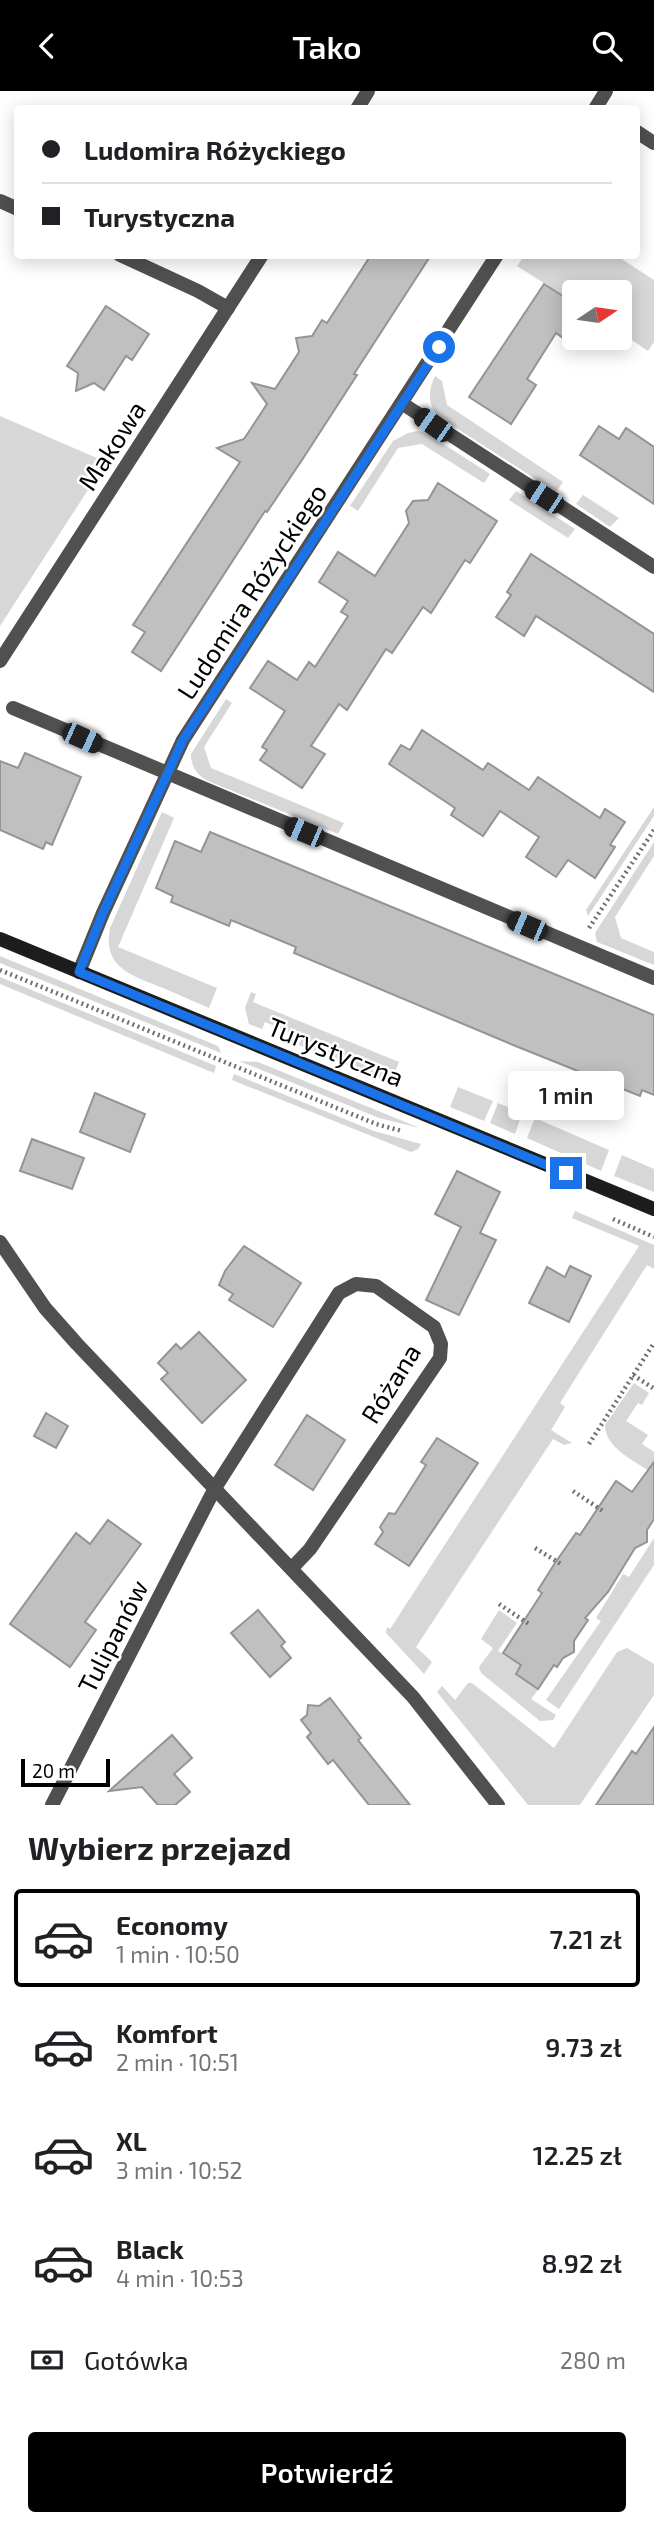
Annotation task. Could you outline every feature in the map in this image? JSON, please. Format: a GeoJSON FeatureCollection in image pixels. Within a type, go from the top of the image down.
{"type":"FeatureCollection","features":[{"type":"Feature","properties":{"kind":"street"},"geometry":{"type":"LineString","coordinates":[[129,259],[228,308]]}},
{"type":"Feature","properties":{"kind":"street","name":"Makowa"},"geometry":{"type":"LineString","coordinates":[[0,661],[259,259]]}},
{"type":"Feature","properties":{"kind":"street","name":"Ludomira Różyckiego"},"geometry":{"type":"LineString","coordinates":[[79,972],[103,913],[183,740],[494,259]]}},
{"type":"Feature","properties":{"kind":"street"},"geometry":{"type":"LineString","coordinates":[[403,404],[654,567]]}},
{"type":"Feature","properties":{"kind":"street"},"geometry":{"type":"LineString","coordinates":[[13,708],[654,978]]}},
{"type":"Feature","properties":{"kind":"street","name":"Turystyczna"},"geometry":{"type":"LineString","coordinates":[[0,939],[654,1209]]}},
{"type":"Feature","properties":{"kind":"street"},"geometry":{"type":"LineString","coordinates":[[0,1241],[53,1317],[413,1697],[498,1805]]}},
{"type":"Feature","properties":{"kind":"street","name":"Różana"},"geometry":{"type":"LineString","coordinates":[[215,1489],[340,1293],[356,1284],[376,1286],[434,1327],[441,1344],[440,1358],[310,1549],[292,1568]]}},
{"type":"Feature","properties":{"kind":"street","name":"Tulipanów"},"geometry":{"type":"LineString","coordinates":[[52,1805],[215,1489]]}},
{"type":"Feature","properties":{"kind":"path"},"geometry":{"type":"LineString","coordinates":[[577,947],[654,829]]}},
{"type":"Feature","properties":{"kind":"path"},"geometry":{"type":"LineString","coordinates":[[0,970],[376,1124],[409,1133]]}},
{"type":"Feature","properties":{"kind":"path"},"geometry":{"type":"LineString","coordinates":[[606,1216],[654,1237]]}},
{"type":"Feature","properties":{"kind":"path"},"geometry":{"type":"LineString","coordinates":[[589,1444],[654,1343]]}},
{"type":"Feature","properties":{"kind":"path"},"geometry":{"type":"LineString","coordinates":[[633,1375],[653,1388]]}},
{"type":"Feature","properties":{"kind":"path"},"geometry":{"type":"LineString","coordinates":[[573,1491],[603,1511]]}},
{"type":"Feature","properties":{"kind":"path"},"geometry":{"type":"LineString","coordinates":[[535,1548],[562,1564]]}},
{"type":"Feature","properties":{"kind":"path"},"geometry":{"type":"LineString","coordinates":[[499,1604],[529,1624]]}},
{"type":"Feature","properties":{"kind":"shaded area"},"geometry":{"type":"Polygon","coordinates":[[[522,259],[622,259],[654,280],[654,342],[648,351],[632,340],[632,280],[562,280],[562,294],[517,266],[522,259]]]}},
{"type":"Feature","properties":{"kind":"shaded area"},"geometry":{"type":"Polygon","coordinates":[[[435,376],[442,381],[447,405],[563,482],[556,492],[439,417],[432,407],[430,397],[435,376]]]}},
{"type":"Feature","properties":{"kind":"shaded area"},"geometry":{"type":"Polygon","coordinates":[[[0,416],[106,462],[0,626],[0,416]]]}},
{"type":"Feature","properties":{"kind":"shaded area"},"geometry":{"type":"Polygon","coordinates":[[[418,431],[428,434],[490,474],[484,483],[422,444],[398,448],[358,511],[350,506],[393,441],[418,431]]]}},
{"type":"Feature","properties":{"kind":"shaded area"},"geometry":{"type":"Polygon","coordinates":[[[516,491],[575,529],[568,538],[509,500],[516,491]]]}},
{"type":"Feature","properties":{"kind":"shaded area"},"geometry":{"type":"Polygon","coordinates":[[[583,495],[619,518],[610,527],[576,504],[583,495]]]}},
{"type":"Feature","properties":{"kind":"shaded area"},"geometry":{"type":"Polygon","coordinates":[[[226,699],[232,703],[204,747],[211,768],[344,823],[338,834],[208,781],[193,767],[191,754],[226,699]]]}},
{"type":"Feature","properties":{"kind":"shaded area"},"geometry":{"type":"Polygon","coordinates":[[[654,807],[654,816],[588,916],[586,910],[654,807]]]}},
{"type":"Feature","properties":{"kind":"shaded area"},"geometry":{"type":"Polygon","coordinates":[[[162,812],[174,818],[118,947],[217,988],[209,1008],[122,969],[111,953],[110,928],[162,812]]]}},
{"type":"Feature","properties":{"kind":"shaded area"},"geometry":{"type":"Polygon","coordinates":[[[654,842],[654,856],[615,917],[621,938],[654,952],[654,965],[597,942],[595,933],[654,842]]]}},
{"type":"Feature","properties":{"kind":"shaded area"},"geometry":{"type":"Polygon","coordinates":[[[0,956],[218,1046],[221,1053],[0,963],[0,956]]]}},
{"type":"Feature","properties":{"kind":"shaded area"},"geometry":{"type":"Polygon","coordinates":[[[0,977],[216,1066],[214,1073],[0,984],[0,977]]]}},
{"type":"Feature","properties":{"kind":"shaded area"},"geometry":{"type":"Polygon","coordinates":[[[251,992],[256,994],[253,1002],[399,1062],[391,1082],[299,1045],[302,1037],[265,1022],[262,1029],[249,1024],[245,1008],[251,992]]]}},
{"type":"Feature","properties":{"kind":"shaded area"},"geometry":{"type":"Polygon","coordinates":[[[239,1061],[258,1062],[420,1128],[379,1118],[239,1061]]]}},
{"type":"Feature","properties":{"kind":"shaded area"},"geometry":{"type":"Polygon","coordinates":[[[234,1074],[374,1131],[421,1144],[411,1152],[232,1080],[234,1074]]]}},
{"type":"Feature","properties":{"kind":"shaded area"},"geometry":{"type":"Polygon","coordinates":[[[458,1087],[493,1101],[484,1121],[450,1107],[458,1087]]]}},
{"type":"Feature","properties":{"kind":"shaded area"},"geometry":{"type":"Polygon","coordinates":[[[498,1103],[522,1113],[515,1134],[490,1123],[498,1103]]]}},
{"type":"Feature","properties":{"kind":"shaded area"},"geometry":{"type":"Polygon","coordinates":[[[535,1118],[609,1150],[601,1171],[527,1138],[535,1118]]]}},
{"type":"Feature","properties":{"kind":"shaded area"},"geometry":{"type":"Polygon","coordinates":[[[622,1155],[654,1169],[654,1192],[614,1176],[622,1155]]]}},
{"type":"Feature","properties":{"kind":"shaded area"},"geometry":{"type":"Polygon","coordinates":[[[575,1211],[654,1245],[654,1269],[647,1265],[560,1403],[565,1407],[551,1430],[572,1443],[564,1445],[553,1439],[416,1647],[432,1662],[424,1674],[386,1633],[387,1627],[390,1629],[639,1246],[572,1218],[575,1211]]]}},
{"type":"Feature","properties":{"kind":"shaded area"},"geometry":{"type":"Polygon","coordinates":[[[634,1383],[649,1393],[642,1405],[638,1403],[626,1421],[648,1435],[642,1444],[654,1452],[654,1474],[623,1454],[606,1434],[605,1425],[634,1383]]]}},
{"type":"Feature","properties":{"kind":"shaded area"},"geometry":{"type":"Polygon","coordinates":[[[654,1538],[654,1565],[559,1709],[546,1700],[601,1621],[596,1618],[623,1574],[629,1577],[654,1538]]]}},
{"type":"Feature","properties":{"kind":"shaded area"},"geometry":{"type":"Polygon","coordinates":[[[499,1610],[517,1623],[498,1651],[521,1665],[515,1674],[538,1690],[531,1699],[556,1715],[553,1720],[540,1721],[481,1673],[479,1667],[493,1648],[481,1639],[499,1610]]]}},
{"type":"Feature","properties":{"kind":"shaded area"},"geometry":{"type":"Polygon","coordinates":[[[627,1648],[654,1664],[654,1695],[580,1805],[528,1805],[437,1692],[442,1686],[455,1700],[468,1683],[472,1683],[554,1748],[617,1652],[627,1648]]]}},
{"type":"Feature","properties":{"kind":"building"},"geometry":{"type":"Polygon","coordinates":[[[368,259],[428,259],[302,460],[267,512],[265,511],[161,671],[132,652],[145,632],[133,625],[240,462],[217,448],[244,439],[267,404],[252,383],[275,389],[299,352],[296,338],[312,336],[322,320],[327,323],[368,259]]]}},
{"type":"Feature","properties":{"kind":"building"},"geometry":{"type":"Polygon","coordinates":[[[544,284],[562,295],[562,337],[556,333],[527,379],[536,385],[511,424],[469,397],[544,284]]]}},
{"type":"Feature","properties":{"kind":"building"},"geometry":{"type":"Polygon","coordinates":[[[106,306],[149,334],[132,360],[126,356],[104,390],[94,383],[76,391],[78,373],[67,366],[106,306]]]}},
{"type":"Feature","properties":{"kind":"building"},"geometry":{"type":"Polygon","coordinates":[[[599,426],[619,439],[626,428],[654,447],[654,504],[580,455],[599,426]]]}},
{"type":"Feature","properties":{"kind":"building"},"geometry":{"type":"Polygon","coordinates":[[[438,483],[497,521],[470,563],[465,560],[431,613],[423,607],[392,653],[386,649],[347,710],[339,704],[311,746],[325,754],[302,788],[260,760],[267,750],[262,747],[285,711],[250,688],[268,661],[297,680],[309,662],[315,667],[348,616],[341,612],[348,601],[319,582],[338,552],[375,576],[409,523],[406,511],[413,501],[428,500],[438,483]]]}},
{"type":"Feature","properties":{"kind":"building"},"geometry":{"type":"Polygon","coordinates":[[[531,554],[654,634],[654,692],[536,616],[524,636],[496,617],[511,595],[507,592],[531,554]]]}},
{"type":"Feature","properties":{"kind":"building"},"geometry":{"type":"Polygon","coordinates":[[[422,730],[483,770],[488,763],[529,790],[538,777],[600,818],[605,809],[625,822],[610,845],[615,847],[595,878],[568,860],[556,877],[526,857],[539,837],[500,811],[483,836],[451,815],[455,808],[389,764],[401,745],[410,750],[422,730]]]}},
{"type":"Feature","properties":{"kind":"building"},"geometry":{"type":"Polygon","coordinates":[[[25,753],[81,777],[52,845],[46,842],[43,849],[0,830],[0,761],[18,768],[25,753]]]}},
{"type":"Feature","properties":{"kind":"building"},"geometry":{"type":"Polygon","coordinates":[[[210,832],[654,1015],[654,1095],[642,1090],[640,1096],[294,953],[296,947],[231,920],[229,926],[171,902],[173,896],[156,888],[175,841],[201,852],[210,832]]]}},
{"type":"Feature","properties":{"kind":"building"},"geometry":{"type":"Polygon","coordinates":[[[95,1093],[145,1114],[130,1152],[80,1132],[95,1093]]]}},
{"type":"Feature","properties":{"kind":"building"},"geometry":{"type":"Polygon","coordinates":[[[32,1139],[84,1158],[72,1189],[20,1171],[32,1139]]]}},
{"type":"Feature","properties":{"kind":"building"},"geometry":{"type":"Polygon","coordinates":[[[457,1171],[500,1192],[480,1233],[496,1240],[459,1315],[426,1300],[461,1227],[435,1214],[457,1171]]]}},
{"type":"Feature","properties":{"kind":"building"},"geometry":{"type":"Polygon","coordinates":[[[244,1246],[301,1283],[273,1327],[229,1300],[233,1294],[219,1285],[225,1271],[244,1246]]]}},
{"type":"Feature","properties":{"kind":"building"},"geometry":{"type":"Polygon","coordinates":[[[570,1266],[591,1276],[569,1322],[529,1303],[547,1267],[565,1277],[570,1266]]]}},
{"type":"Feature","properties":{"kind":"building"},"geometry":{"type":"Polygon","coordinates":[[[199,1332],[246,1380],[202,1423],[161,1379],[168,1373],[158,1363],[176,1344],[181,1349],[199,1332]]]}},
{"type":"Feature","properties":{"kind":"building"},"geometry":{"type":"Polygon","coordinates":[[[46,1413],[68,1426],[56,1448],[34,1436],[46,1413]]]}},
{"type":"Feature","properties":{"kind":"building"},"geometry":{"type":"Polygon","coordinates":[[[307,1415],[345,1440],[313,1490],[275,1465],[307,1415]]]}},
{"type":"Feature","properties":{"kind":"building"},"geometry":{"type":"Polygon","coordinates":[[[437,1438],[478,1463],[409,1566],[375,1544],[383,1532],[380,1527],[389,1513],[395,1514],[426,1465],[421,1462],[437,1438]]]}},
{"type":"Feature","properties":{"kind":"building"},"geometry":{"type":"Polygon","coordinates":[[[654,1462],[654,1519],[647,1530],[647,1542],[635,1548],[608,1592],[585,1618],[588,1620],[574,1641],[574,1652],[563,1658],[557,1667],[554,1665],[538,1689],[516,1674],[521,1665],[503,1653],[542,1593],[538,1590],[555,1563],[576,1533],[580,1535],[616,1481],[632,1492],[654,1462]]]}},
{"type":"Feature","properties":{"kind":"building"},"geometry":{"type":"Polygon","coordinates":[[[108,1520],[141,1544],[85,1622],[96,1630],[70,1667],[10,1624],[76,1533],[90,1544],[108,1520]]]}},
{"type":"Feature","properties":{"kind":"building"},"geometry":{"type":"Polygon","coordinates":[[[258,1610],[285,1642],[281,1646],[291,1658],[270,1677],[231,1633],[258,1610]]]}},
{"type":"Feature","properties":{"kind":"building"},"geometry":{"type":"Polygon","coordinates":[[[330,1698],[361,1738],[358,1740],[410,1805],[369,1805],[333,1760],[328,1764],[307,1737],[311,1733],[301,1720],[307,1715],[308,1705],[319,1706],[330,1698]]]}},
{"type":"Feature","properties":{"kind":"building"},"geometry":{"type":"Polygon","coordinates":[[[654,1727],[654,1805],[596,1805],[632,1751],[636,1754],[654,1727]]]}},
{"type":"Feature","properties":{"kind":"building"},"geometry":{"type":"Polygon","coordinates":[[[172,1735],[192,1758],[174,1774],[190,1792],[175,1805],[158,1805],[142,1787],[109,1791],[172,1735]]]}},
{"type":"Feature","properties":{"kind":"route"},"geometry":{"type":"LineString","coordinates":[[439,347],[183,740],[150,807],[79,972],[566,1173]]}}]}
